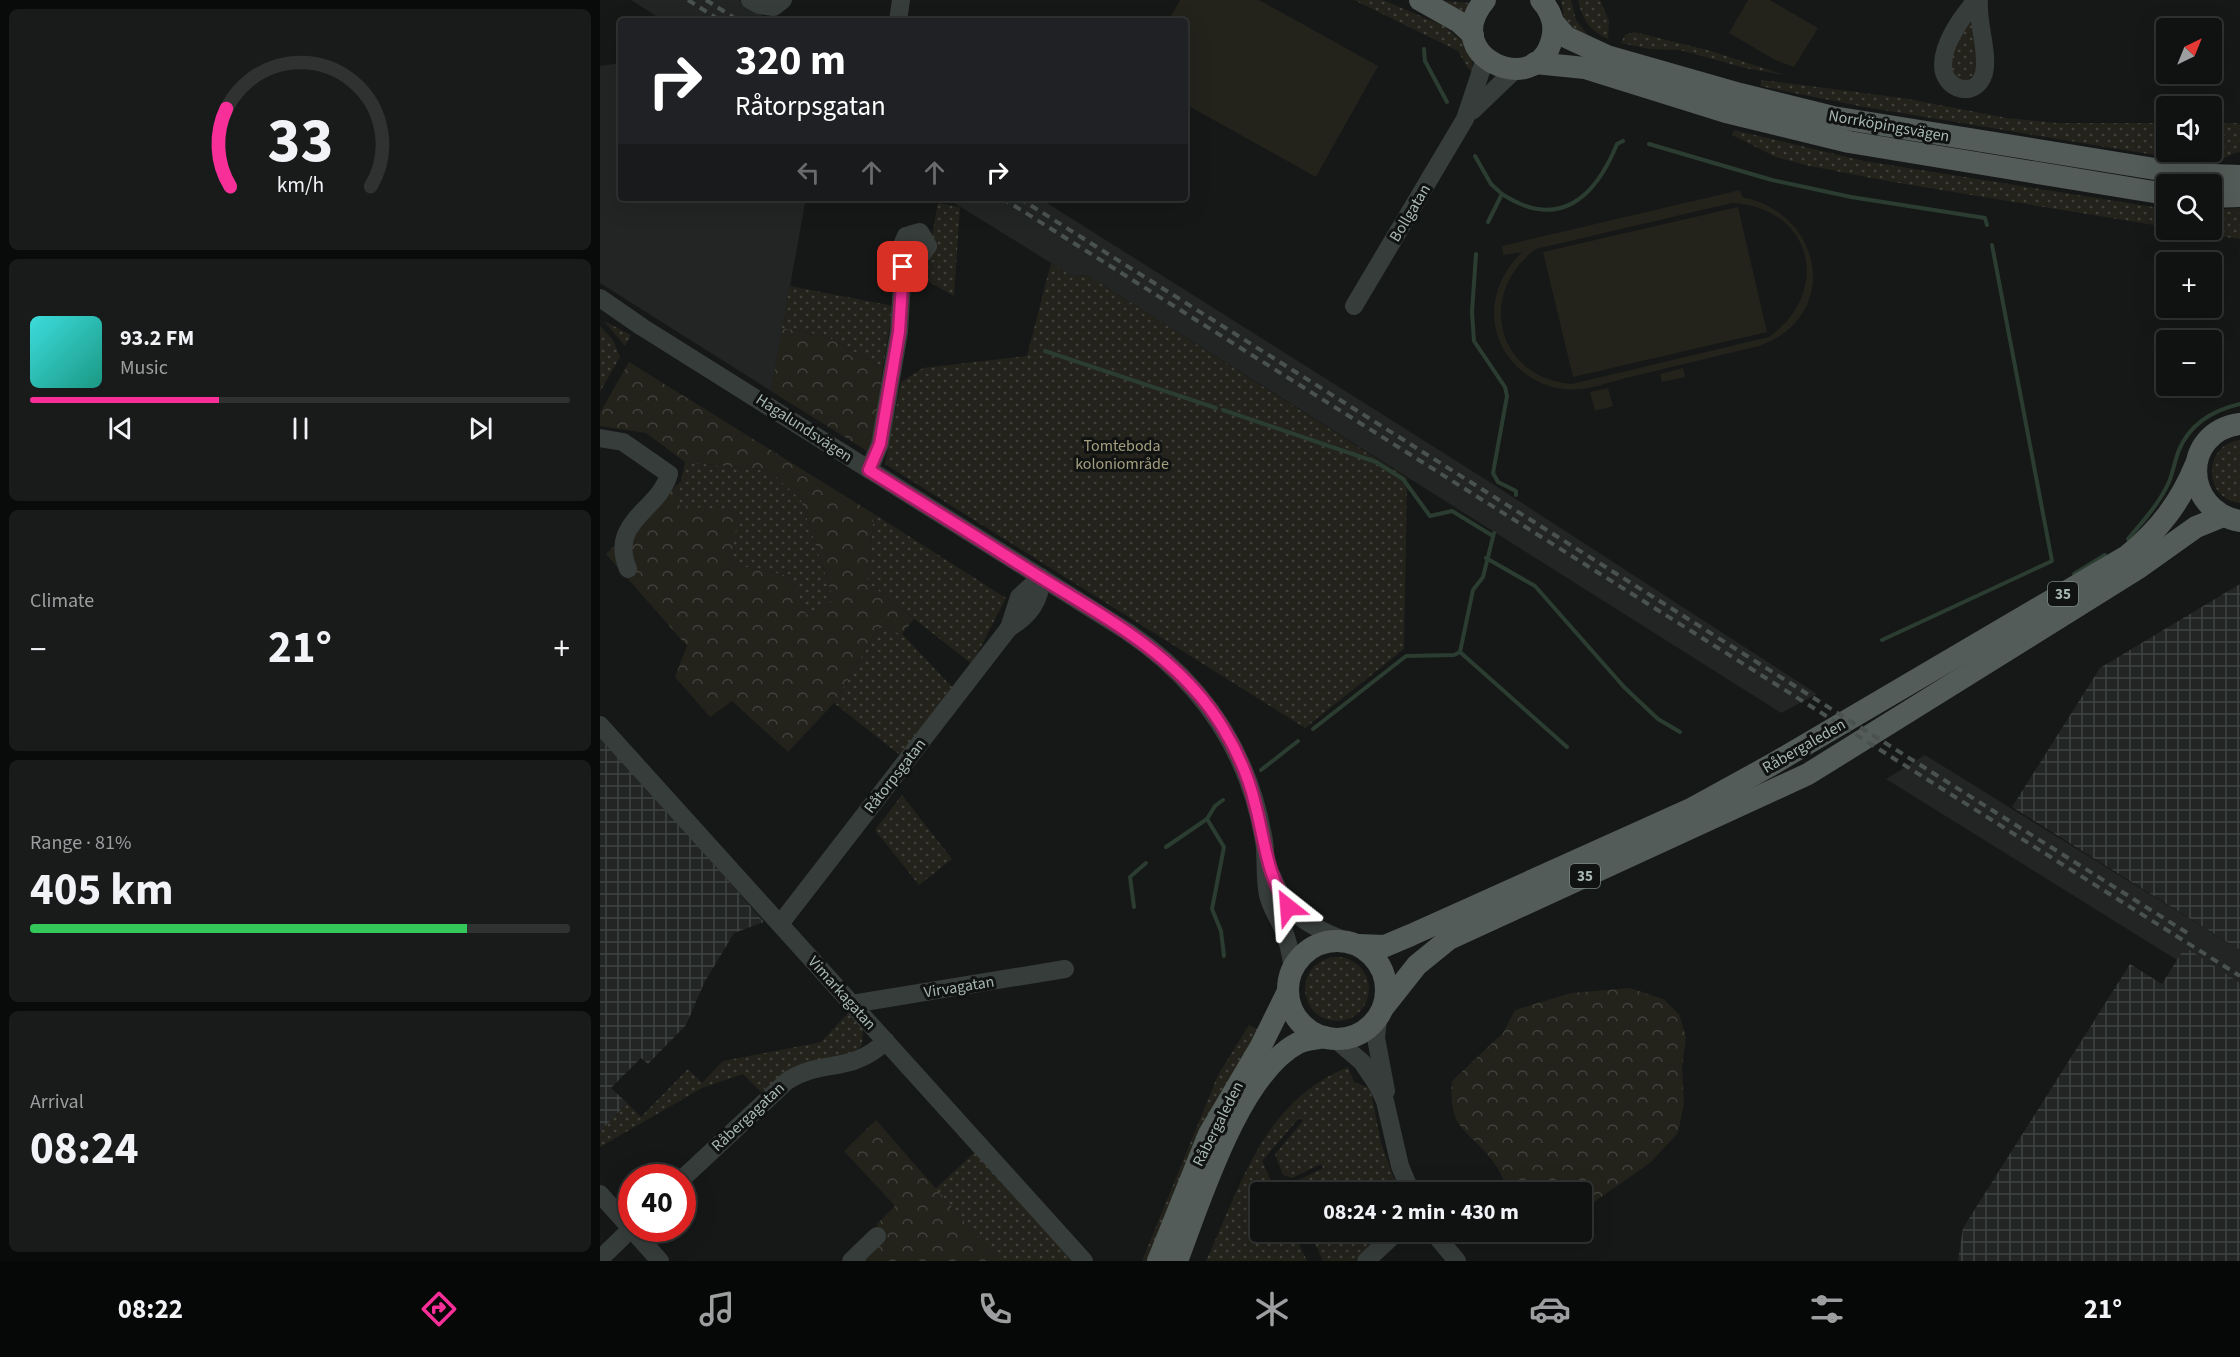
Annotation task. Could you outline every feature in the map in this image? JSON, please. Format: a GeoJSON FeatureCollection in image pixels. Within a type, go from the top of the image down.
{"type":"FeatureCollection","features":[{"type":"Feature","properties":{"kind":"main road"},"geometry":{"type":"LineString","coordinates":[[1420,0],[1459,22],[1473,34]]}},
{"type":"Feature","properties":{"kind":"main road"},"geometry":{"type":"LineString","coordinates":[[1485,0],[1473,20],[1476,47],[1485,59]]}},
{"type":"Feature","properties":{"kind":"main road"},"geometry":{"type":"LineString","coordinates":[[1526,66],[1551,45],[1550,10]]}},
{"type":"Feature","properties":{"kind":"main road","name":"Norrköpingsvägen"},"geometry":{"type":"LineString","coordinates":[[1550,10],[1566,37],[1607,56],[1740,94],[1833,117],[2186,174],[2240,176]]}},
{"type":"Feature","properties":{"kind":"main road","name":"Norrköpingsvägen"},"geometry":{"type":"LineString","coordinates":[[1485,59],[1500,67],[1585,68],[1726,112],[1849,142],[2156,192]]}},
{"type":"Feature","properties":{"kind":"main road"},"geometry":{"type":"LineString","coordinates":[[2222,197],[2240,196]]}},
{"type":"Feature","properties":{"kind":"main road","name":"35"},"geometry":{"type":"LineString","coordinates":[[2231,519],[2204,500],[2195,476],[2196,464],[2208,439],[2218,430],[2240,424]]}},
{"type":"Feature","properties":{"kind":"main road","name":"Råbergaleden"},"geometry":{"type":"LineString","coordinates":[[1352,943],[1385,946],[1411,935],[1693,808],[1771,765],[2127,556],[2151,537],[2167,518],[2181,497],[2196,464]]}},
{"type":"Feature","properties":{"kind":"main road","name":"Råbergaleden"},"geometry":{"type":"LineString","coordinates":[[1380,1012],[1417,965],[1449,939],[1808,774],[2137,569],[2196,527],[2231,519]]}},
{"type":"Feature","properties":{"kind":"main road","name":"35"},"geometry":{"type":"LineString","coordinates":[[1288,991],[1293,969],[1302,955],[1315,946],[1330,941],[1352,943]]}},
{"type":"Feature","properties":{"kind":"main road"},"geometry":{"type":"LineString","coordinates":[[1352,943],[1376,959],[1383,971],[1386,986],[1380,1012]]}},
{"type":"Feature","properties":{"kind":"main road"},"geometry":{"type":"LineString","coordinates":[[1288,991],[1291,1007],[1299,1020],[1311,1031],[1330,1038]]}},
{"type":"Feature","properties":{"kind":"main road","name":"Råbergaleden"},"geometry":{"type":"LineString","coordinates":[[1158,1261],[1209,1134],[1261,1046],[1288,991]]}},
{"type":"Feature","properties":{"kind":"main road","name":"35"},"geometry":{"type":"LineString","coordinates":[[1330,1038],[1359,1034],[1380,1012]]}},
{"type":"Feature","properties":{"kind":"main road","name":"Råbergaleden"},"geometry":{"type":"LineString","coordinates":[[1177,1261],[1213,1167],[1253,1091],[1290,1048],[1305,1041],[1330,1038]]}},
{"type":"Feature","properties":{"kind":"street"},"geometry":{"type":"LineString","coordinates":[[750,0],[759,5],[774,7],[783,0]]}},
{"type":"Feature","properties":{"kind":"street"},"geometry":{"type":"LineString","coordinates":[[898,18],[901,0]]}},
{"type":"Feature","properties":{"kind":"street","name":"Bollgatan"},"geometry":{"type":"LineString","coordinates":[[1465,119],[1485,59]]}},
{"type":"Feature","properties":{"kind":"street","name":"Bollgatan"},"geometry":{"type":"LineString","coordinates":[[1354,306],[1465,119],[1487,94],[1526,66]]}},
{"type":"Feature","properties":{"kind":"street"},"geometry":{"type":"LineString","coordinates":[[869,470],[880,444],[899,332],[903,267]]}},
{"type":"Feature","properties":{"kind":"street","name":"Hagalundsvägen"},"geometry":{"type":"LineString","coordinates":[[600,298],[642,327],[1150,647],[1175,668],[1199,694],[1223,728],[1240,760],[1255,801],[1266,861],[1269,897],[1291,949],[1293,969]]}},
{"type":"Feature","properties":{"kind":"street","name":"Hagalundsvägen"},"geometry":{"type":"LineString","coordinates":[[600,312],[642,327]]}},
{"type":"Feature","properties":{"kind":"street"},"geometry":{"type":"LineString","coordinates":[[600,438],[613,438],[631,446],[658,469],[669,474],[666,485],[628,530],[623,543],[624,559],[628,569]]}},
{"type":"Feature","properties":{"kind":"street","name":"Råtorpsgatan"},"geometry":{"type":"LineString","coordinates":[[780,924],[1009,628],[1032,610],[1039,596],[1041,577]]}},
{"type":"Feature","properties":{"kind":"street","name":"Vimarkagatan"},"geometry":{"type":"LineString","coordinates":[[600,725],[1084,1261]]}},
{"type":"Feature","properties":{"kind":"street","name":"Hagalundsvägen"},"geometry":{"type":"LineString","coordinates":[[1266,861],[1279,894],[1288,907],[1317,928],[1352,943]]}},
{"type":"Feature","properties":{"kind":"street","name":"Virvagatan"},"geometry":{"type":"LineString","coordinates":[[852,1004],[1065,969]]}},
{"type":"Feature","properties":{"kind":"street"},"geometry":{"type":"LineString","coordinates":[[1380,1012],[1376,1038],[1385,1082],[1385,1101],[1395,1150],[1407,1182]]}},
{"type":"Feature","properties":{"kind":"street"},"geometry":{"type":"LineString","coordinates":[[1330,1038],[1370,1073],[1385,1101]]}},
{"type":"Feature","properties":{"kind":"street","name":"Råbergagatan"},"geometry":{"type":"LineString","coordinates":[[696,1166],[787,1081],[805,1071],[859,1061],[873,1053],[885,1041]]}},
{"type":"Feature","properties":{"kind":"street"},"geometry":{"type":"LineString","coordinates":[[600,1194],[618,1214]]}},
{"type":"Feature","properties":{"kind":"street"},"geometry":{"type":"LineString","coordinates":[[851,1261],[877,1236]]}},
{"type":"Feature","properties":{"kind":"street"},"geometry":{"type":"LineString","coordinates":[[600,1259],[618,1242]]}},
{"type":"Feature","properties":{"kind":"street"},"geometry":{"type":"LineString","coordinates":[[643,1242],[660,1261]]}},
{"type":"Feature","properties":{"kind":"street"},"geometry":{"type":"LineString","coordinates":[[1366,1261],[1386,1242]]}},
{"type":"Feature","properties":{"kind":"street"},"geometry":{"type":"LineString","coordinates":[[1441,1242],[1457,1261]]}},
{"type":"Feature","properties":{"kind":"shaded area"},"geometry":{"type":"Polygon","coordinates":[[[631,0],[739,0],[766,18],[659,18],[631,0]]]}},
{"type":"Feature","properties":{"kind":"shaded area"},"geometry":{"type":"Polygon","coordinates":[[[618,63],[618,201],[805,201],[771,391],[600,283],[600,66],[618,63]]]}},
{"type":"Feature","properties":{"kind":"shaded area"},"geometry":{"type":"Polygon","coordinates":[[[951,201],[1044,201],[1488,481],[1817,694],[1781,713],[1087,275],[1072,276],[951,201]]]}},
{"type":"Feature","properties":{"kind":"shaded area"},"geometry":{"type":"Polygon","coordinates":[[[2240,584],[2240,950],[2012,807],[2100,668],[2240,584]]]}},
{"type":"Feature","properties":{"kind":"shaded area"},"geometry":{"type":"Polygon","coordinates":[[[600,732],[764,922],[734,933],[704,983],[686,1025],[648,1064],[641,1058],[611,1088],[627,1103],[600,1132],[600,732]]]}},
{"type":"Feature","properties":{"kind":"shaded area"},"geometry":{"type":"Polygon","coordinates":[[[1925,755],[2240,950],[2240,983],[2185,948],[2177,960],[1886,779],[1925,755]]]}},
{"type":"Feature","properties":{"kind":"shaded area"},"geometry":{"type":"Polygon","coordinates":[[[2185,947],[2240,983],[2240,1261],[1958,1261],[1963,1228],[2130,964],[2162,984],[2185,947]]]}},
{"type":"Feature","properties":{"kind":"green space"},"geometry":{"type":"Polygon","coordinates":[[[1180,0],[1259,0],[1378,66],[1316,177],[1188,106],[1188,18],[1170,18],[1180,0]]]}},
{"type":"Feature","properties":{"kind":"green space"},"geometry":{"type":"Polygon","coordinates":[[[1354,0],[1383,0],[1444,26],[1462,41],[1472,59],[1474,74],[1458,51],[1354,0]]]}},
{"type":"Feature","properties":{"kind":"green space"},"geometry":{"type":"Polygon","coordinates":[[[1435,0],[1471,3],[1465,16],[1435,0]]]}},
{"type":"Feature","properties":{"kind":"green space"},"geometry":{"type":"Polygon","coordinates":[[[1561,0],[1571,0],[1576,20],[1590,38],[1582,38],[1565,21],[1561,0]]]}},
{"type":"Feature","properties":{"kind":"green space"},"geometry":{"type":"Polygon","coordinates":[[[1578,0],[1600,0],[1609,21],[1608,39],[1588,24],[1578,0]]]}},
{"type":"Feature","properties":{"kind":"green space"},"geometry":{"type":"Polygon","coordinates":[[[1748,0],[1770,0],[1818,28],[1794,67],[1775,60],[1729,33],[1748,0]]]}},
{"type":"Feature","properties":{"kind":"green space"},"geometry":{"type":"Polygon","coordinates":[[[1973,7],[1977,67],[1966,81],[1953,76],[1949,54],[1973,7]]]}},
{"type":"Feature","properties":{"kind":"green space"},"geometry":{"type":"Polygon","coordinates":[[[1634,32],[1711,51],[1785,75],[1745,68],[1680,50],[1650,49],[1621,43],[1625,35],[1634,32]]]}},
{"type":"Feature","properties":{"kind":"green space"},"geometry":{"type":"Polygon","coordinates":[[[1762,80],[1903,98],[2007,118],[2057,123],[2156,123],[2156,155],[1859,106],[1760,86],[1762,80]]]}},
{"type":"Feature","properties":{"kind":"green space"},"geometry":{"type":"Polygon","coordinates":[[[2222,123],[2238,123],[2240,125],[2240,152],[2222,158],[2222,123]]]}},
{"type":"Feature","properties":{"kind":"green space"},"geometry":{"type":"Polygon","coordinates":[[[1734,130],[1864,161],[2156,207],[2156,225],[1887,181],[1805,165],[1776,157],[1732,135],[1734,130]]]}},
{"type":"Feature","properties":{"kind":"green space"},"geometry":{"type":"Polygon","coordinates":[[[1740,190],[1742,197],[1770,207],[1791,223],[1805,244],[1812,267],[1812,291],[1803,313],[1785,332],[1759,346],[1595,386],[1564,389],[1552,387],[1530,377],[1512,362],[1500,341],[1494,319],[1496,298],[1508,269],[1522,252],[1503,255],[1502,246],[1740,190]],[[1732,203],[1536,249],[1517,267],[1506,288],[1501,309],[1503,331],[1511,350],[1526,367],[1546,378],[1572,384],[1769,337],[1789,318],[1801,297],[1807,275],[1804,254],[1796,235],[1781,219],[1759,208],[1732,203]]]}},
{"type":"Feature","properties":{"kind":"green space"},"geometry":{"type":"Polygon","coordinates":[[[938,203],[960,207],[954,296],[924,279],[938,203]]]}},
{"type":"Feature","properties":{"kind":"green space"},"geometry":{"type":"Polygon","coordinates":[[[1738,207],[1767,332],[1573,377],[1543,252],[1738,207]]]}},
{"type":"Feature","properties":{"kind":"green space"},"geometry":{"type":"Polygon","coordinates":[[[2240,208],[2240,239],[2222,236],[2222,209],[2240,208]]]}},
{"type":"Feature","properties":{"kind":"green space","name":"Tomteboda koloniområde"},"geometry":{"type":"Polygon","coordinates":[[[1051,263],[1072,276],[1087,275],[1407,478],[1404,649],[1305,728],[885,464],[901,382],[923,368],[1027,356],[1051,263]]]}},
{"type":"Feature","properties":{"kind":"green space"},"geometry":{"type":"Polygon","coordinates":[[[790,286],[893,306],[883,368],[826,336],[782,328],[790,286]]]}},
{"type":"Feature","properties":{"kind":"green space"},"geometry":{"type":"Polygon","coordinates":[[[604,321],[631,335],[625,346],[604,321]]]}},
{"type":"Feature","properties":{"kind":"green space"},"geometry":{"type":"Polygon","coordinates":[[[600,326],[613,340],[620,357],[600,392],[600,326]]]}},
{"type":"Feature","properties":{"kind":"green space"},"geometry":{"type":"Polygon","coordinates":[[[782,328],[826,336],[883,368],[873,439],[867,451],[771,391],[782,328]]]}},
{"type":"Feature","properties":{"kind":"green space"},"geometry":{"type":"Polygon","coordinates":[[[629,362],[874,514],[867,582],[914,619],[902,634],[879,627],[834,703],[788,752],[732,701],[710,717],[675,677],[687,646],[606,554],[681,481],[677,505],[739,512],[730,564],[790,576],[806,615],[834,601],[801,500],[770,471],[685,462],[646,433],[600,426],[600,413],[629,362]]]}},
{"type":"Feature","properties":{"kind":"green space"},"geometry":{"type":"Polygon","coordinates":[[[1683,368],[1685,377],[1662,382],[1660,374],[1683,368]]]}},
{"type":"Feature","properties":{"kind":"green space"},"geometry":{"type":"Polygon","coordinates":[[[1608,388],[1613,406],[1595,411],[1590,392],[1608,388]]]}},
{"type":"Feature","properties":{"kind":"green space"},"geometry":{"type":"Polygon","coordinates":[[[2240,440],[2240,503],[2228,499],[2219,492],[2212,472],[2219,451],[2228,444],[2240,440]]]}},
{"type":"Feature","properties":{"kind":"green space"},"geometry":{"type":"Polygon","coordinates":[[[685,462],[770,471],[801,500],[834,601],[806,615],[790,576],[730,564],[676,505],[685,462]]]}},
{"type":"Feature","properties":{"kind":"green space"},"geometry":{"type":"Polygon","coordinates":[[[874,514],[1006,598],[972,664],[867,582],[874,514]]]}},
{"type":"Feature","properties":{"kind":"green space"},"geometry":{"type":"Polygon","coordinates":[[[879,627],[902,634],[953,688],[900,755],[834,703],[879,627]]]}},
{"type":"Feature","properties":{"kind":"green space"},"geometry":{"type":"Polygon","coordinates":[[[902,795],[952,859],[919,885],[875,830],[902,795]]]}},
{"type":"Feature","properties":{"kind":"green space"},"geometry":{"type":"Polygon","coordinates":[[[1337,957],[1360,966],[1369,989],[1360,1012],[1337,1021],[1314,1012],[1305,989],[1314,966],[1337,957]]]}},
{"type":"Feature","properties":{"kind":"green space"},"geometry":{"type":"Polygon","coordinates":[[[1630,988],[1663,999],[1679,1014],[1686,1037],[1682,1068],[1684,1103],[1678,1133],[1650,1163],[1592,1203],[1592,1182],[1504,1182],[1488,1155],[1458,1122],[1452,1098],[1452,1081],[1503,1033],[1515,1010],[1571,993],[1630,988]]]}},
{"type":"Feature","properties":{"kind":"green space"},"geometry":{"type":"Polygon","coordinates":[[[849,1012],[863,1030],[862,1045],[855,1052],[801,1064],[788,1070],[761,1092],[743,1074],[702,1088],[600,1147],[600,1132],[627,1103],[641,1117],[688,1069],[702,1083],[723,1061],[821,1042],[849,1012]]]}},
{"type":"Feature","properties":{"kind":"green space"},"geometry":{"type":"Polygon","coordinates":[[[1249,1025],[1259,1030],[1206,1120],[1149,1261],[1142,1261],[1218,1075],[1249,1025]]]}},
{"type":"Feature","properties":{"kind":"green space"},"geometry":{"type":"Polygon","coordinates":[[[1348,1067],[1354,1082],[1369,1088],[1381,1143],[1395,1182],[1295,1182],[1323,1168],[1321,1164],[1292,1178],[1283,1175],[1275,1154],[1303,1121],[1299,1118],[1262,1161],[1271,1182],[1250,1182],[1250,1242],[1298,1242],[1307,1261],[1206,1261],[1244,1175],[1259,1148],[1275,1123],[1295,1101],[1319,1082],[1348,1067]]]}},
{"type":"Feature","properties":{"kind":"green space"},"geometry":{"type":"Polygon","coordinates":[[[876,1120],[999,1261],[861,1261],[882,1240],[877,1224],[895,1206],[844,1151],[876,1120]]]}},
{"type":"Feature","properties":{"kind":"green space"},"geometry":{"type":"Polygon","coordinates":[[[976,1151],[1077,1261],[999,1261],[935,1189],[976,1151]]]}},
{"type":"Feature","properties":{"kind":"green space"},"geometry":{"type":"Polygon","coordinates":[[[1316,1242],[1375,1242],[1355,1261],[1323,1261],[1316,1242]]]}},
{"type":"Feature","properties":{"kind":"waterway"},"geometry":{"type":"LineString","coordinates":[[1424,49],[1425,61],[1447,102]]}},
{"type":"Feature","properties":{"kind":"waterway"},"geometry":{"type":"LineString","coordinates":[[1502,194],[1522,205],[1541,209],[1558,209],[1573,203],[1598,180],[1617,144],[1623,141]]}},
{"type":"Feature","properties":{"kind":"waterway"},"geometry":{"type":"LineString","coordinates":[[1649,144],[1772,180],[1851,197],[1985,218],[1987,225]]}},
{"type":"Feature","properties":{"kind":"waterway"},"geometry":{"type":"LineString","coordinates":[[1475,156],[1491,184],[1502,194],[1488,222]]}},
{"type":"Feature","properties":{"kind":"waterway"},"geometry":{"type":"LineString","coordinates":[[1882,640],[2052,561],[1992,245]]}},
{"type":"Feature","properties":{"kind":"waterway"},"geometry":{"type":"LineString","coordinates":[[1476,254],[1472,312],[1474,341],[1505,387],[1507,396],[1493,473],[1498,482],[1516,491],[1516,495]]}},
{"type":"Feature","properties":{"kind":"waterway"},"geometry":{"type":"LineString","coordinates":[[1045,351],[1216,408]]}},
{"type":"Feature","properties":{"kind":"waterway"},"geometry":{"type":"LineString","coordinates":[[2128,539],[2165,490],[2179,450],[2190,433],[2212,414],[2240,404]]}},
{"type":"Feature","properties":{"kind":"waterway"},"geometry":{"type":"LineString","coordinates":[[1223,410],[1376,462],[1403,479],[1430,516],[1452,511],[1493,536]]}},
{"type":"Feature","properties":{"kind":"waterway"},"geometry":{"type":"LineString","coordinates":[[1313,729],[1406,656],[1454,655],[1460,652],[1473,590],[1483,577],[1494,533]]}},
{"type":"Feature","properties":{"kind":"waterway"},"geometry":{"type":"LineString","coordinates":[[2074,574],[2105,555]]}},
{"type":"Feature","properties":{"kind":"waterway"},"geometry":{"type":"LineString","coordinates":[[1486,558],[1535,586],[1624,687],[1658,719],[1680,732]]}},
{"type":"Feature","properties":{"kind":"waterway"},"geometry":{"type":"LineString","coordinates":[[1460,652],[1567,747]]}},
{"type":"Feature","properties":{"kind":"waterway"},"geometry":{"type":"LineString","coordinates":[[1261,770],[1298,741]]}},
{"type":"Feature","properties":{"kind":"waterway"},"geometry":{"type":"LineString","coordinates":[[1166,847],[1207,819],[1215,806],[1223,800]]}},
{"type":"Feature","properties":{"kind":"waterway"},"geometry":{"type":"LineString","coordinates":[[1207,819],[1224,847],[1212,909],[1221,931],[1224,956]]}},
{"type":"Feature","properties":{"kind":"waterway"},"geometry":{"type":"LineString","coordinates":[[1134,907],[1130,877],[1146,863]]}},
{"type":"Feature","properties":{"kind":"railway"},"geometry":{"type":"LineString","coordinates":[[688,0],[716,18]]}},
{"type":"Feature","properties":{"kind":"railway"},"geometry":{"type":"LineString","coordinates":[[706,0],[734,18]]}},
{"type":"Feature","properties":{"kind":"railway"},"geometry":{"type":"LineString","coordinates":[[1007,201],[2240,976]]}},
{"type":"Feature","properties":{"kind":"railway"},"geometry":{"type":"LineString","coordinates":[[1024,201],[2189,934]]}},
{"type":"Feature","properties":{"kind":"route"},"geometry":{"type":"LineString","coordinates":[[903,267],[899,332],[880,444],[869,470],[1128,632],[1175,668],[1199,694],[1223,728],[1240,760],[1255,801],[1266,861],[1279,894],[1288,907]]}}]}
